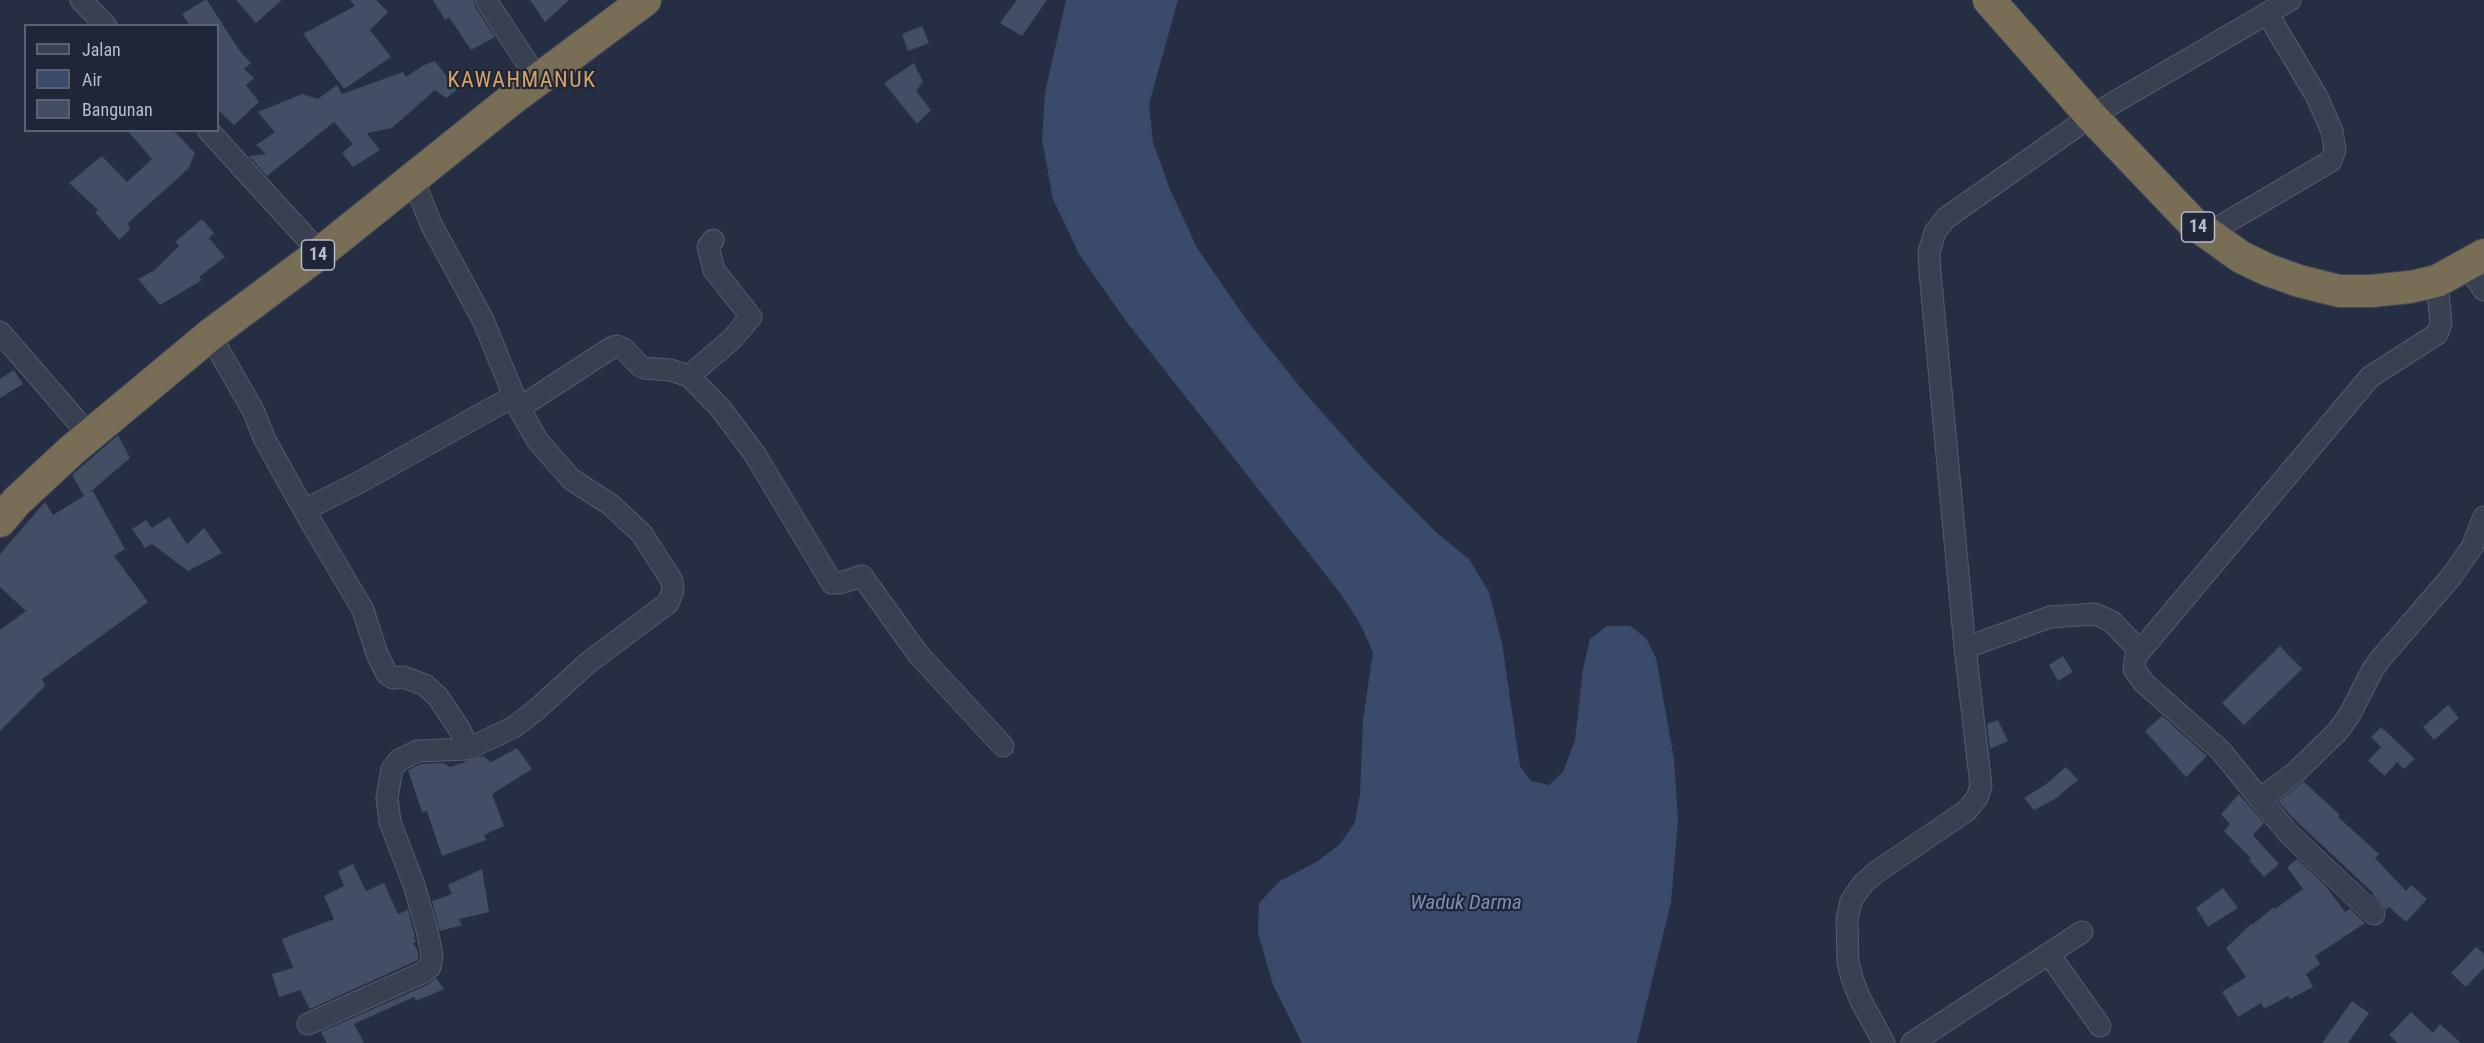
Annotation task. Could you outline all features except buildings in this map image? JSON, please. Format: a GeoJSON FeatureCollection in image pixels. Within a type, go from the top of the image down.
{"type":"FeatureCollection","features":[{"type":"Feature","properties":{"kind":"highway","name":"14"},"geometry":{"type":"LineString","coordinates":[[0,521],[16,501],[89,435],[210,335],[320,253],[538,80],[645,0]]}},
{"type":"Feature","properties":{"kind":"highway","name":"14"},"geometry":{"type":"LineString","coordinates":[[1989,0],[2091,116],[2192,222],[2241,256],[2268,270],[2339,291],[2372,291],[2410,287],[2478,271]]}},
{"type":"Feature","properties":{"kind":"street"},"geometry":{"type":"LineString","coordinates":[[81,0],[104,24]]}},
{"type":"Feature","properties":{"kind":"street"},"geometry":{"type":"LineString","coordinates":[[486,0],[538,80]]}},
{"type":"Feature","properties":{"kind":"street"},"geometry":{"type":"LineString","coordinates":[[1884,1043],[1860,999],[1848,962],[1847,919],[1851,901],[1862,885],[1875,873],[1955,819],[1977,798],[1981,786],[1965,648],[1929,252],[1935,232],[1946,218],[2091,116],[2290,0]]}},
{"type":"Feature","properties":{"kind":"street"},"geometry":{"type":"LineString","coordinates":[[2207,234],[2331,161],[2335,150],[2332,131],[2317,97],[2267,14]]}},
{"type":"Feature","properties":{"kind":"street"},"geometry":{"type":"LineString","coordinates":[[210,132],[320,253]]}},
{"type":"Feature","properties":{"kind":"street"},"geometry":{"type":"LineString","coordinates":[[308,1024],[422,973],[430,967],[432,955],[427,930],[414,885],[390,822],[387,798],[392,769],[399,760],[418,750],[468,749],[514,727],[589,662],[668,603],[673,590],[672,580],[642,534],[611,505],[571,479],[537,440],[516,402],[483,320],[432,224],[413,179]]}},
{"type":"Feature","properties":{"kind":"street"},"geometry":{"type":"LineString","coordinates":[[689,376],[731,340],[751,317],[714,270],[708,247],[713,240]]}},
{"type":"Feature","properties":{"kind":"street"},"geometry":{"type":"LineString","coordinates":[[2374,914],[2289,834],[2221,751],[2144,683],[2134,669],[2134,662],[2140,651],[2370,377],[2438,334],[2441,317],[2438,281]]}},
{"type":"Feature","properties":{"kind":"street"},"geometry":{"type":"LineString","coordinates":[[0,332],[89,435]]}},
{"type":"Feature","properties":{"kind":"street"},"geometry":{"type":"LineString","coordinates":[[210,335],[255,412],[264,438],[304,510],[363,610],[377,654],[387,674],[393,678],[403,677],[426,685],[438,697],[460,730],[468,749]]}},
{"type":"Feature","properties":{"kind":"street"},"geometry":{"type":"LineString","coordinates":[[304,510],[516,402],[617,346],[624,349],[639,365],[645,368],[670,370],[689,376],[721,409],[754,453],[832,583],[836,584],[862,576],[918,654],[1003,746]]}},
{"type":"Feature","properties":{"kind":"street"},"geometry":{"type":"LineString","coordinates":[[2260,799],[2295,773],[2338,731],[2350,714],[2373,669],[2407,630],[2472,547],[2484,517]]}},
{"type":"Feature","properties":{"kind":"street"},"geometry":{"type":"LineString","coordinates":[[1965,648],[2050,617],[2095,614],[2110,621],[2140,651]]}},
{"type":"Feature","properties":{"kind":"street"},"geometry":{"type":"LineString","coordinates":[[1912,1043],[2082,932]]}},
{"type":"Feature","properties":{"kind":"street"},"geometry":{"type":"LineString","coordinates":[[2049,954],[2100,1026]]}},
{"type":"Feature","properties":{"kind":"water","name":"Waduk Darma"},"geometry":{"type":"Polygon","coordinates":[[[1066,0],[1178,0],[1149,104],[1153,142],[1169,187],[1197,248],[1248,322],[1305,393],[1369,465],[1437,533],[1469,559],[1489,592],[1502,643],[1520,766],[1531,781],[1549,785],[1563,772],[1575,740],[1583,669],[1590,639],[1607,626],[1630,626],[1646,638],[1656,658],[1674,759],[1678,820],[1671,902],[1637,1043],[1302,1043],[1273,985],[1258,933],[1259,903],[1280,881],[1318,861],[1340,844],[1355,822],[1360,794],[1363,720],[1373,652],[1359,622],[1340,593],[1126,321],[1079,254],[1053,199],[1042,140],[1045,93],[1066,0]]]}},
{"type":"Feature","properties":{"kind":"district","name":"KAWAHMANUK"},"geometry":{"type":"Point","coordinates":[522,81]}}]}
